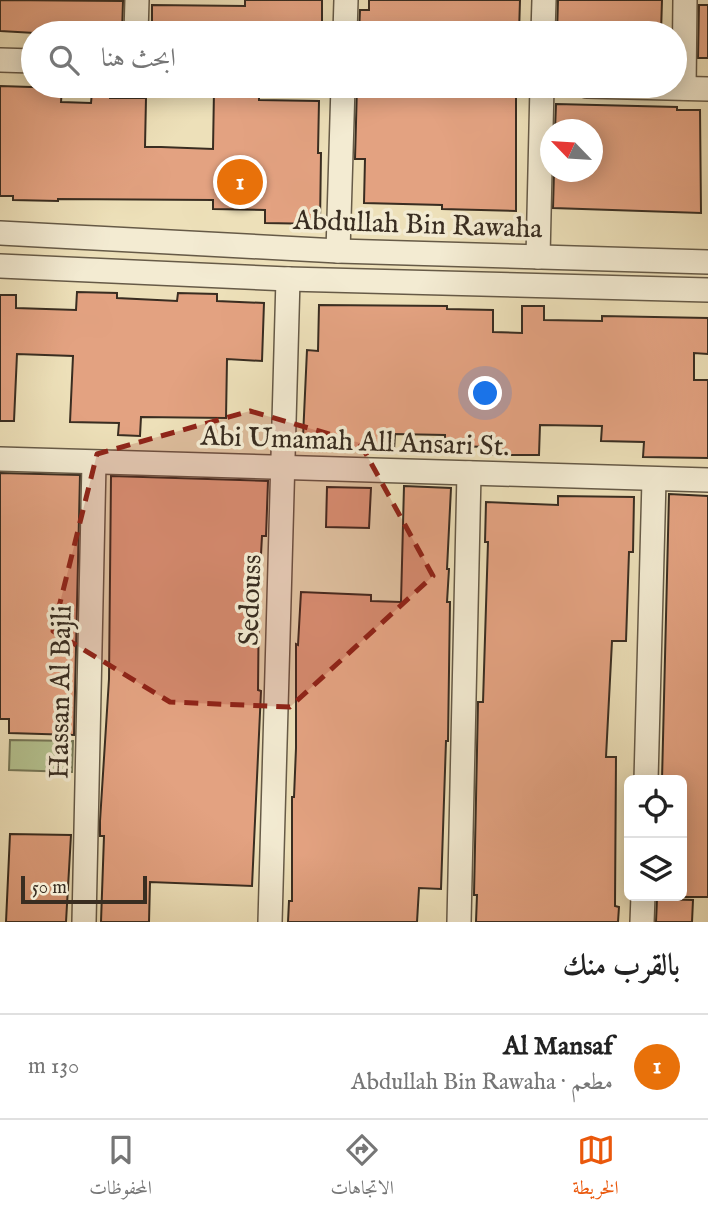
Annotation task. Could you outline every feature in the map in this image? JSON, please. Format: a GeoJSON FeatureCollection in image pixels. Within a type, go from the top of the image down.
{"type":"FeatureCollection","features":[{"type":"Feature","properties":{"kind":"street"},"geometry":{"type":"LineString","coordinates":[[136,21],[137,0]]}},
{"type":"Feature","properties":{"kind":"street"},"geometry":{"type":"LineString","coordinates":[[345,21],[346,0]]}},
{"type":"Feature","properties":{"kind":"street"},"geometry":{"type":"LineString","coordinates":[[543,21],[544,0]]}},
{"type":"Feature","properties":{"kind":"street"},"geometry":{"type":"LineString","coordinates":[[685,0],[685,21]]}},
{"type":"Feature","properties":{"kind":"street"},"geometry":{"type":"LineString","coordinates":[[0,60],[21,61]]}},
{"type":"Feature","properties":{"kind":"street"},"geometry":{"type":"LineString","coordinates":[[687,88],[708,89]]}},
{"type":"Feature","properties":{"kind":"street"},"geometry":{"type":"LineString","coordinates":[[338,251],[344,98]]}},
{"type":"Feature","properties":{"kind":"street"},"geometry":{"type":"LineString","coordinates":[[538,257],[542,98]]}},
{"type":"Feature","properties":{"kind":"street","name":"Abdullah Bin Rawaha"},"geometry":{"type":"LineString","coordinates":[[0,233],[338,251],[708,262]]}},
{"type":"Feature","properties":{"kind":"street"},"geometry":{"type":"LineString","coordinates":[[0,266],[288,279],[708,290]]}},
{"type":"Feature","properties":{"kind":"street","name":"Sedouss"},"geometry":{"type":"LineString","coordinates":[[270,922],[288,279]]}},
{"type":"Feature","properties":{"kind":"street","name":"Abi Umamah All Ansari St."},"geometry":{"type":"LineString","coordinates":[[0,459],[708,480]]}},
{"type":"Feature","properties":{"kind":"street","name":"Hassan Al Bajli"},"geometry":{"type":"LineString","coordinates":[[84,922],[94,463]]}},
{"type":"Feature","properties":{"kind":"street"},"geometry":{"type":"LineString","coordinates":[[459,922],[469,473]]}},
{"type":"Feature","properties":{"kind":"street"},"geometry":{"type":"LineString","coordinates":[[646,775],[654,480]]}},
{"type":"Feature","properties":{"kind":"street"},"geometry":{"type":"LineString","coordinates":[[642,922],[643,901]]}},
{"type":"Feature","properties":{"kind":"highlighted area"},"geometry":{"type":"Polygon","coordinates":[[[250,411],[360,443],[433,576],[290,707],[170,702],[53,631],[97,454],[250,411]]]}},
{"type":"Feature","properties":{"kind":"green space"},"geometry":{"type":"Polygon","coordinates":[[[10,740],[73,741],[72,772],[9,770],[10,740]]]}},
{"type":"Feature","properties":{"kind":"building"},"geometry":{"type":"Polygon","coordinates":[[[0,0],[123,1],[122,21],[21,21],[21,32],[0,31],[0,0]]]}},
{"type":"Feature","properties":{"kind":"building"},"geometry":{"type":"Polygon","coordinates":[[[245,0],[322,0],[322,21],[152,21],[152,5],[245,6],[245,0]]]}},
{"type":"Feature","properties":{"kind":"building"},"geometry":{"type":"Polygon","coordinates":[[[369,0],[520,0],[519,21],[360,21],[360,10],[369,10],[369,0]]]}},
{"type":"Feature","properties":{"kind":"building"},"geometry":{"type":"Polygon","coordinates":[[[558,0],[662,0],[661,21],[557,21],[558,0]]]}},
{"type":"Feature","properties":{"kind":"building"},"geometry":{"type":"Polygon","coordinates":[[[699,5],[708,5],[708,58],[698,58],[699,5]]]}},
{"type":"Feature","properties":{"kind":"building"},"geometry":{"type":"Polygon","coordinates":[[[0,86],[21,87],[21,98],[61,98],[61,102],[91,103],[91,98],[146,98],[145,147],[213,149],[214,98],[319,101],[320,224],[265,223],[265,210],[213,209],[213,200],[58,201],[13,200],[13,196],[0,196],[0,86]]]}},
{"type":"Feature","properties":{"kind":"building"},"geometry":{"type":"Polygon","coordinates":[[[357,98],[516,98],[516,211],[442,209],[442,205],[364,203],[365,159],[355,159],[357,98]]]}},
{"type":"Feature","properties":{"kind":"building"},"geometry":{"type":"Polygon","coordinates":[[[556,104],[700,110],[701,213],[553,208],[554,182],[603,182],[603,119],[555,119],[556,104]]]}},
{"type":"Feature","properties":{"kind":"building"},"geometry":{"type":"Polygon","coordinates":[[[77,292],[117,293],[117,298],[177,301],[178,293],[217,294],[217,301],[264,303],[262,361],[227,359],[226,418],[141,417],[140,436],[118,435],[119,423],[70,422],[73,356],[17,354],[14,421],[0,421],[0,295],[16,295],[16,308],[76,310],[77,292]]]}},
{"type":"Feature","properties":{"kind":"building"},"geometry":{"type":"Polygon","coordinates":[[[319,305],[447,306],[447,309],[493,310],[493,332],[522,333],[522,306],[544,306],[544,320],[602,321],[602,316],[708,318],[708,354],[694,353],[694,380],[708,380],[708,458],[643,457],[644,442],[601,441],[602,426],[540,425],[539,455],[493,455],[493,447],[445,446],[445,435],[395,434],[394,451],[315,447],[303,437],[307,350],[318,351],[319,305]]]}},
{"type":"Feature","properties":{"kind":"building"},"geometry":{"type":"Polygon","coordinates":[[[0,473],[80,475],[74,735],[9,733],[9,719],[0,719],[0,473]]]}},
{"type":"Feature","properties":{"kind":"building"},"geometry":{"type":"Polygon","coordinates":[[[111,476],[268,481],[266,536],[262,536],[259,591],[258,690],[261,691],[252,886],[150,882],[149,922],[101,922],[104,836],[100,836],[100,821],[109,679],[111,476]]]}},
{"type":"Feature","properties":{"kind":"building"},"geometry":{"type":"Polygon","coordinates":[[[404,486],[451,488],[447,569],[447,602],[450,602],[448,741],[441,889],[419,888],[417,922],[288,922],[289,901],[292,901],[296,644],[298,645],[301,592],[371,595],[371,601],[401,602],[404,486]]]}},
{"type":"Feature","properties":{"kind":"building"},"geometry":{"type":"Polygon","coordinates":[[[327,487],[371,488],[369,528],[326,527],[327,487]]]}},
{"type":"Feature","properties":{"kind":"building"},"geometry":{"type":"Polygon","coordinates":[[[669,494],[708,496],[708,897],[687,897],[687,775],[662,775],[669,494]]]}},
{"type":"Feature","properties":{"kind":"building"},"geometry":{"type":"Polygon","coordinates":[[[558,496],[634,497],[626,641],[612,641],[606,757],[616,757],[615,906],[619,907],[618,922],[476,922],[477,895],[474,895],[478,702],[483,702],[488,542],[485,542],[486,502],[558,505],[558,496]]]}},
{"type":"Feature","properties":{"kind":"building"},"geometry":{"type":"Polygon","coordinates":[[[10,834],[71,835],[66,922],[6,922],[10,834]]]}},
{"type":"Feature","properties":{"kind":"building"},"geometry":{"type":"Polygon","coordinates":[[[693,900],[692,922],[656,922],[657,901],[693,900]]]}},
{"type":"Feature","properties":{"kind":"place","name":"Al Mansaf"},"geometry":{"type":"Point","coordinates":[240,182]}}]}
